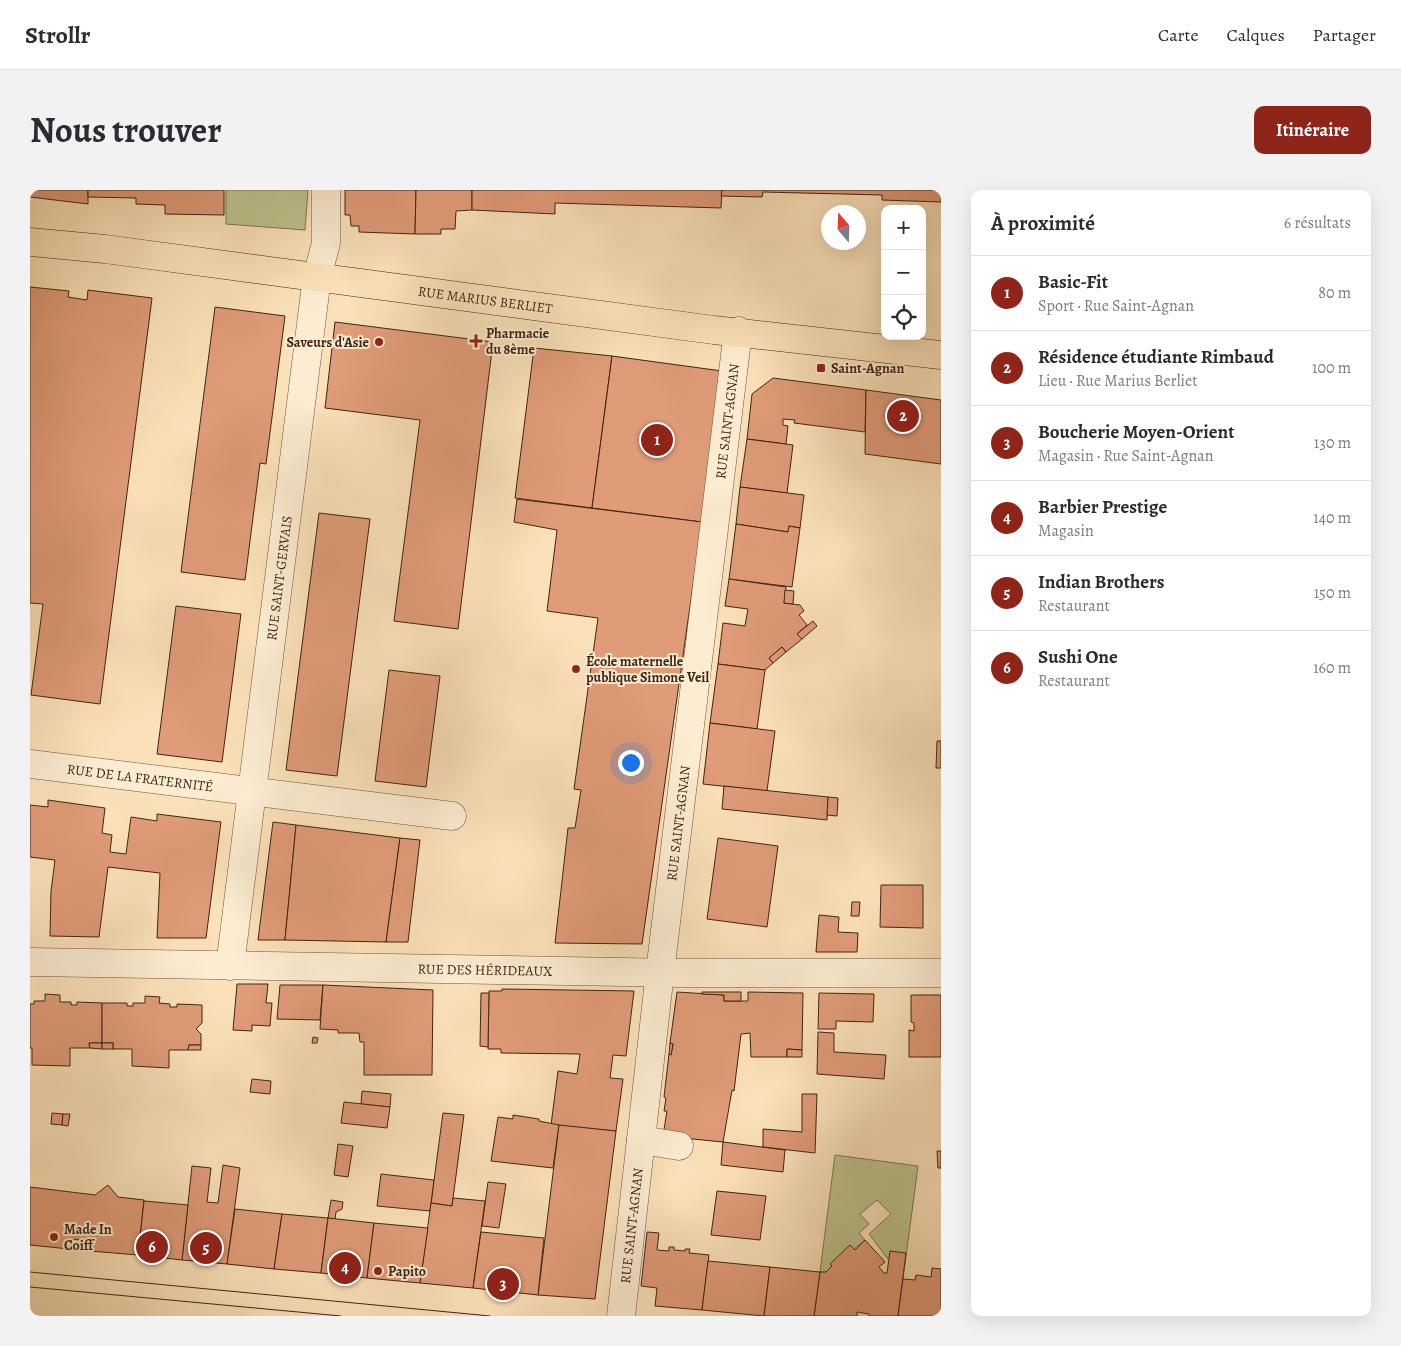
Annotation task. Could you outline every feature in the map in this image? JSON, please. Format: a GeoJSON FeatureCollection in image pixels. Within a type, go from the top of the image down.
{"type":"FeatureCollection","features":[{"type":"Feature","properties":{"kind":"main road","name":"RUE MARIUS BERLIET"},"geometry":{"type":"LineString","coordinates":[[30,242],[105,249],[714,330],[738,331],[941,355]]}},
{"type":"Feature","properties":{"kind":"street","name":"RUE SAINT-GERVAIS"},"geometry":{"type":"LineString","coordinates":[[230,966],[317,277],[326,243],[326,190]]}},
{"type":"Feature","properties":{"kind":"street","name":"RUE SAINT-AGNAN"},"geometry":{"type":"LineString","coordinates":[[621,1316],[660,972],[738,331]]}},
{"type":"Feature","properties":{"kind":"street","name":"RUE DE LA FRATERNITÉ"},"geometry":{"type":"LineString","coordinates":[[30,764],[452,816]]}},
{"type":"Feature","properties":{"kind":"street","name":"RUE DES HÉRIDEAUX"},"geometry":{"type":"LineString","coordinates":[[30,962],[660,972],[941,973]]}},
{"type":"Feature","properties":{"kind":"street"},"geometry":{"type":"LineString","coordinates":[[641,1140],[680,1146]]}},
{"type":"Feature","properties":{"kind":"green space"},"geometry":{"type":"Polygon","coordinates":[[[226,190],[308,190],[305,230],[226,224],[226,190]]]}},
{"type":"Feature","properties":{"kind":"green space"},"geometry":{"type":"Polygon","coordinates":[[[835,1155],[918,1166],[903,1279],[869,1234],[891,1214],[877,1200],[860,1214],[869,1224],[859,1233],[865,1240],[826,1272],[820,1272],[835,1155]]]}},
{"type":"Feature","properties":{"kind":"building"},"geometry":{"type":"Polygon","coordinates":[[[30,190],[88,190],[88,204],[30,197],[30,190]]]}},
{"type":"Feature","properties":{"kind":"building"},"geometry":{"type":"Polygon","coordinates":[[[88,190],[224,190],[224,215],[165,214],[165,205],[136,204],[136,198],[88,197],[88,190]]]}},
{"type":"Feature","properties":{"kind":"building"},"geometry":{"type":"Polygon","coordinates":[[[345,190],[416,190],[415,234],[359,232],[359,226],[351,226],[350,215],[345,215],[345,190]]]}},
{"type":"Feature","properties":{"kind":"building"},"geometry":{"type":"Polygon","coordinates":[[[416,190],[472,190],[472,210],[456,211],[455,229],[441,229],[441,234],[415,234],[416,190]]]}},
{"type":"Feature","properties":{"kind":"building"},"geometry":{"type":"Polygon","coordinates":[[[472,190],[722,190],[721,208],[555,203],[555,214],[472,210],[472,190]]]}},
{"type":"Feature","properties":{"kind":"building"},"geometry":{"type":"Polygon","coordinates":[[[722,190],[941,190],[941,202],[882,200],[882,195],[763,192],[762,197],[721,196],[722,190]]]}},
{"type":"Feature","properties":{"kind":"building"},"geometry":{"type":"Polygon","coordinates":[[[30,287],[69,291],[68,297],[87,300],[88,290],[152,298],[100,704],[31,695],[43,604],[30,603],[30,287]]]}},
{"type":"Feature","properties":{"kind":"building"},"geometry":{"type":"Polygon","coordinates":[[[215,307],[285,316],[266,464],[260,463],[245,580],[181,572],[215,307]]]}},
{"type":"Feature","properties":{"kind":"building"},"geometry":{"type":"Polygon","coordinates":[[[335,322],[493,342],[458,629],[394,621],[420,420],[325,408],[335,322]]]}},
{"type":"Feature","properties":{"kind":"building"},"geometry":{"type":"Polygon","coordinates":[[[534,348],[612,356],[592,508],[515,498],[534,348]]]}},
{"type":"Feature","properties":{"kind":"building"},"geometry":{"type":"Polygon","coordinates":[[[612,356],[722,371],[702,522],[592,508],[612,356]]]}},
{"type":"Feature","properties":{"kind":"building"},"geometry":{"type":"Polygon","coordinates":[[[773,378],[866,390],[865,432],[794,423],[795,420],[783,419],[783,425],[788,426],[786,444],[747,439],[752,394],[773,378]]]}},
{"type":"Feature","properties":{"kind":"building"},"geometry":{"type":"Polygon","coordinates":[[[866,390],[941,400],[941,464],[865,454],[866,390]]]}},
{"type":"Feature","properties":{"kind":"building"},"geometry":{"type":"Polygon","coordinates":[[[747,439],[793,445],[787,493],[740,487],[747,439]]]}},
{"type":"Feature","properties":{"kind":"building"},"geometry":{"type":"Polygon","coordinates":[[[740,487],[804,495],[800,528],[789,526],[788,532],[736,524],[740,487]]]}},
{"type":"Feature","properties":{"kind":"building"},"geometry":{"type":"Polygon","coordinates":[[[517,499],[702,522],[642,944],[555,943],[568,828],[575,828],[581,790],[574,789],[598,618],[547,611],[557,530],[514,522],[517,499]]]}},
{"type":"Feature","properties":{"kind":"building"},"geometry":{"type":"Polygon","coordinates":[[[319,513],[370,519],[337,776],[286,770],[319,513]]]}},
{"type":"Feature","properties":{"kind":"building"},"geometry":{"type":"Polygon","coordinates":[[[736,524],[788,532],[789,526],[800,528],[792,587],[729,579],[736,524]]]}},
{"type":"Feature","properties":{"kind":"building"},"geometry":{"type":"Polygon","coordinates":[[[729,579],[786,587],[784,603],[800,605],[804,611],[799,615],[807,625],[797,634],[802,639],[786,652],[782,647],[769,658],[773,663],[765,670],[718,664],[723,623],[745,626],[748,609],[725,606],[729,579]]]}},
{"type":"Feature","properties":{"kind":"building"},"geometry":{"type":"Polygon","coordinates":[[[785,590],[794,591],[793,604],[784,603],[785,590]]]}},
{"type":"Feature","properties":{"kind":"building"},"geometry":{"type":"Polygon","coordinates":[[[176,606],[241,614],[222,762],[157,754],[176,606]]]}},
{"type":"Feature","properties":{"kind":"building"},"geometry":{"type":"Polygon","coordinates":[[[813,621],[817,626],[802,639],[797,634],[813,621]]]}},
{"type":"Feature","properties":{"kind":"building"},"geometry":{"type":"Polygon","coordinates":[[[782,647],[786,652],[773,663],[769,658],[782,647]]]}},
{"type":"Feature","properties":{"kind":"building"},"geometry":{"type":"Polygon","coordinates":[[[718,664],[765,670],[757,729],[710,723],[718,664]]]}},
{"type":"Feature","properties":{"kind":"building"},"geometry":{"type":"Polygon","coordinates":[[[389,670],[440,676],[426,787],[375,781],[389,670]]]}},
{"type":"Feature","properties":{"kind":"building"},"geometry":{"type":"Polygon","coordinates":[[[710,723],[775,731],[767,791],[703,784],[710,723]]]}},
{"type":"Feature","properties":{"kind":"building"},"geometry":{"type":"Polygon","coordinates":[[[937,741],[941,741],[941,768],[936,768],[937,741]]]}},
{"type":"Feature","properties":{"kind":"building"},"geometry":{"type":"Polygon","coordinates":[[[724,786],[828,797],[827,820],[722,809],[724,786]]]}},
{"type":"Feature","properties":{"kind":"building"},"geometry":{"type":"Polygon","coordinates":[[[828,797],[838,798],[837,816],[827,815],[828,797]]]}},
{"type":"Feature","properties":{"kind":"building"},"geometry":{"type":"Polygon","coordinates":[[[48,800],[105,808],[102,833],[112,835],[110,852],[126,854],[131,817],[157,821],[157,814],[221,822],[206,938],[157,938],[160,873],[108,867],[99,937],[50,936],[51,891],[55,860],[30,857],[30,805],[48,807],[48,800]]]}},
{"type":"Feature","properties":{"kind":"building"},"geometry":{"type":"Polygon","coordinates":[[[273,822],[296,825],[285,940],[258,940],[273,822]]]}},
{"type":"Feature","properties":{"kind":"building"},"geometry":{"type":"Polygon","coordinates":[[[296,825],[400,838],[386,942],[285,940],[296,825]]]}},
{"type":"Feature","properties":{"kind":"building"},"geometry":{"type":"Polygon","coordinates":[[[400,838],[420,840],[408,942],[386,942],[400,838]]]}},
{"type":"Feature","properties":{"kind":"building"},"geometry":{"type":"Polygon","coordinates":[[[718,838],[778,846],[767,927],[707,919],[718,838]]]}},
{"type":"Feature","properties":{"kind":"building"},"geometry":{"type":"Polygon","coordinates":[[[881,885],[923,885],[923,928],[880,927],[881,885]]]}},
{"type":"Feature","properties":{"kind":"building"},"geometry":{"type":"Polygon","coordinates":[[[852,902],[860,902],[859,916],[851,916],[852,902]]]}},
{"type":"Feature","properties":{"kind":"building"},"geometry":{"type":"Polygon","coordinates":[[[819,915],[839,917],[838,932],[858,933],[857,952],[816,952],[819,915]]]}},
{"type":"Feature","properties":{"kind":"building"},"geometry":{"type":"Polygon","coordinates":[[[237,984],[268,984],[266,1003],[272,1003],[270,1026],[252,1025],[252,1031],[233,1030],[237,984]]]}},
{"type":"Feature","properties":{"kind":"building"},"geometry":{"type":"Polygon","coordinates":[[[280,985],[323,985],[320,1020],[277,1019],[280,985]]]}},
{"type":"Feature","properties":{"kind":"building"},"geometry":{"type":"Polygon","coordinates":[[[323,985],[433,990],[432,1075],[364,1075],[364,1042],[360,1042],[359,1033],[338,1033],[338,1030],[320,1029],[323,985]]]}},
{"type":"Feature","properties":{"kind":"building"},"geometry":{"type":"Polygon","coordinates":[[[502,989],[634,991],[626,1056],[613,1055],[610,1078],[623,1079],[616,1131],[551,1125],[558,1071],[577,1074],[580,1054],[501,1053],[501,1049],[488,1049],[489,991],[502,991],[502,989]]]}},
{"type":"Feature","properties":{"kind":"building"},"geometry":{"type":"Polygon","coordinates":[[[677,992],[724,995],[724,1001],[748,1001],[748,992],[803,993],[802,1050],[787,1049],[787,1057],[751,1057],[750,1033],[741,1034],[734,1091],[732,1090],[723,1142],[663,1136],[667,1111],[664,1111],[666,1098],[664,1097],[669,1054],[671,1055],[673,1044],[670,1043],[677,992]]]}},
{"type":"Feature","properties":{"kind":"building"},"geometry":{"type":"Polygon","coordinates":[[[702,992],[741,992],[741,1001],[724,1001],[724,995],[702,994],[702,992]]]}},
{"type":"Feature","properties":{"kind":"building"},"geometry":{"type":"Polygon","coordinates":[[[481,993],[489,993],[488,1047],[480,1046],[481,993]]]}},
{"type":"Feature","properties":{"kind":"building"},"geometry":{"type":"Polygon","coordinates":[[[819,993],[874,994],[873,1022],[836,1021],[836,1029],[818,1029],[819,993]]]}},
{"type":"Feature","properties":{"kind":"building"},"geometry":{"type":"Polygon","coordinates":[[[45,994],[60,995],[60,1002],[71,1002],[71,1005],[77,1005],[77,1002],[102,1003],[102,1043],[89,1043],[90,1048],[70,1048],[70,1066],[32,1065],[30,1004],[34,1004],[34,1001],[45,1001],[45,994]]]}},
{"type":"Feature","properties":{"kind":"building"},"geometry":{"type":"Polygon","coordinates":[[[911,995],[941,995],[941,1057],[909,1057],[909,1030],[914,1031],[914,1023],[911,1022],[911,995]]]}},
{"type":"Feature","properties":{"kind":"building"},"geometry":{"type":"Polygon","coordinates":[[[145,996],[160,997],[159,1003],[170,1004],[170,1007],[177,1007],[177,1004],[202,1005],[202,1023],[196,1029],[201,1034],[201,1045],[189,1045],[188,1050],[169,1050],[169,1068],[132,1066],[132,1049],[113,1049],[113,1043],[102,1043],[102,1003],[127,1003],[127,1006],[133,1006],[133,1003],[145,1003],[145,996]]]}},
{"type":"Feature","properties":{"kind":"building"},"geometry":{"type":"Polygon","coordinates":[[[818,1032],[834,1033],[834,1052],[886,1055],[884,1079],[817,1074],[818,1032]]]}},
{"type":"Feature","properties":{"kind":"building"},"geometry":{"type":"Polygon","coordinates":[[[313,1037],[318,1038],[317,1043],[312,1043],[313,1037]]]}},
{"type":"Feature","properties":{"kind":"building"},"geometry":{"type":"Polygon","coordinates":[[[89,1043],[102,1043],[102,1049],[90,1048],[89,1043]]]}},
{"type":"Feature","properties":{"kind":"building"},"geometry":{"type":"Polygon","coordinates":[[[102,1043],[113,1043],[113,1049],[102,1049],[102,1043]]]}},
{"type":"Feature","properties":{"kind":"building"},"geometry":{"type":"Polygon","coordinates":[[[670,1043],[673,1044],[671,1055],[669,1054],[670,1043]]]}},
{"type":"Feature","properties":{"kind":"building"},"geometry":{"type":"Polygon","coordinates":[[[189,1045],[201,1045],[201,1050],[188,1050],[189,1045]]]}},
{"type":"Feature","properties":{"kind":"building"},"geometry":{"type":"Polygon","coordinates":[[[787,1049],[802,1050],[802,1057],[787,1057],[787,1049]]]}},
{"type":"Feature","properties":{"kind":"building"},"geometry":{"type":"Polygon","coordinates":[[[252,1079],[271,1081],[270,1094],[250,1092],[252,1079]]]}},
{"type":"Feature","properties":{"kind":"building"},"geometry":{"type":"Polygon","coordinates":[[[362,1091],[391,1094],[390,1107],[361,1104],[362,1091]]]}},
{"type":"Feature","properties":{"kind":"building"},"geometry":{"type":"Polygon","coordinates":[[[802,1094],[817,1094],[815,1153],[763,1147],[763,1129],[802,1132],[802,1094]]]}},
{"type":"Feature","properties":{"kind":"building"},"geometry":{"type":"Polygon","coordinates":[[[344,1102],[390,1107],[387,1128],[341,1123],[344,1102]]]}},
{"type":"Feature","properties":{"kind":"building"},"geometry":{"type":"Polygon","coordinates":[[[52,1113],[63,1114],[62,1125],[51,1124],[52,1113]]]}},
{"type":"Feature","properties":{"kind":"building"},"geometry":{"type":"Polygon","coordinates":[[[443,1113],[464,1115],[452,1206],[431,1203],[443,1113]]]}},
{"type":"Feature","properties":{"kind":"building"},"geometry":{"type":"Polygon","coordinates":[[[63,1114],[70,1114],[68,1126],[62,1125],[63,1114]]]}},
{"type":"Feature","properties":{"kind":"building"},"geometry":{"type":"Polygon","coordinates":[[[513,1115],[539,1119],[539,1121],[559,1125],[553,1168],[491,1161],[498,1117],[513,1119],[513,1115]]]}},
{"type":"Feature","properties":{"kind":"building"},"geometry":{"type":"Polygon","coordinates":[[[559,1125],[616,1131],[595,1299],[538,1295],[559,1125]]]}},
{"type":"Feature","properties":{"kind":"building"},"geometry":{"type":"Polygon","coordinates":[[[723,1142],[785,1150],[783,1172],[721,1165],[723,1142]]]}},
{"type":"Feature","properties":{"kind":"building"},"geometry":{"type":"Polygon","coordinates":[[[338,1144],[353,1146],[348,1177],[334,1175],[338,1144]]]}},
{"type":"Feature","properties":{"kind":"building"},"geometry":{"type":"Polygon","coordinates":[[[937,1151],[941,1151],[941,1168],[938,1168],[937,1151]]]}},
{"type":"Feature","properties":{"kind":"building"},"geometry":{"type":"Polygon","coordinates":[[[223,1165],[240,1168],[227,1264],[182,1260],[192,1166],[211,1168],[207,1202],[218,1203],[223,1165]]]}},
{"type":"Feature","properties":{"kind":"building"},"geometry":{"type":"Polygon","coordinates":[[[381,1174],[434,1180],[430,1211],[377,1206],[381,1174]]]}},
{"type":"Feature","properties":{"kind":"building"},"geometry":{"type":"Polygon","coordinates":[[[488,1182],[506,1184],[499,1228],[482,1226],[488,1182]]]}},
{"type":"Feature","properties":{"kind":"building"},"geometry":{"type":"Polygon","coordinates":[[[108,1185],[118,1197],[144,1200],[138,1255],[90,1251],[91,1241],[70,1239],[69,1249],[30,1245],[30,1187],[95,1195],[108,1185]]]}},
{"type":"Feature","properties":{"kind":"building"},"geometry":{"type":"Polygon","coordinates":[[[717,1191],[766,1196],[760,1240],[711,1235],[717,1191]]]}},
{"type":"Feature","properties":{"kind":"building"},"geometry":{"type":"Polygon","coordinates":[[[453,1198],[485,1201],[473,1288],[420,1283],[431,1203],[452,1206],[453,1198]]]}},
{"type":"Feature","properties":{"kind":"building"},"geometry":{"type":"Polygon","coordinates":[[[331,1200],[343,1202],[342,1209],[336,1212],[335,1219],[328,1218],[331,1200]]]}},
{"type":"Feature","properties":{"kind":"building"},"geometry":{"type":"Polygon","coordinates":[[[144,1201],[188,1205],[182,1260],[138,1255],[144,1201]]]}},
{"type":"Feature","properties":{"kind":"building"},"geometry":{"type":"Polygon","coordinates":[[[235,1209],[282,1214],[274,1269],[227,1264],[235,1209]]]}},
{"type":"Feature","properties":{"kind":"building"},"geometry":{"type":"Polygon","coordinates":[[[282,1214],[328,1218],[321,1273],[274,1269],[282,1214]]]}},
{"type":"Feature","properties":{"kind":"building"},"geometry":{"type":"Polygon","coordinates":[[[328,1218],[374,1223],[367,1278],[321,1273],[328,1218]]]}},
{"type":"Feature","properties":{"kind":"building"},"geometry":{"type":"Polygon","coordinates":[[[374,1223],[428,1228],[420,1283],[367,1278],[374,1223]]]}},
{"type":"Feature","properties":{"kind":"building"},"geometry":{"type":"Polygon","coordinates":[[[481,1232],[544,1238],[538,1295],[473,1288],[481,1232]]]}},
{"type":"Feature","properties":{"kind":"building"},"geometry":{"type":"Polygon","coordinates":[[[647,1232],[659,1233],[657,1250],[669,1251],[669,1247],[674,1247],[674,1250],[685,1251],[685,1249],[690,1249],[689,1253],[709,1255],[702,1310],[655,1306],[657,1288],[641,1286],[647,1232]]]}},
{"type":"Feature","properties":{"kind":"building"},"geometry":{"type":"Polygon","coordinates":[[[865,1240],[885,1262],[879,1267],[884,1273],[887,1273],[890,1251],[906,1253],[898,1316],[869,1316],[869,1314],[857,1312],[857,1316],[814,1316],[820,1272],[826,1272],[832,1266],[830,1264],[850,1245],[855,1250],[865,1240]]]}},
{"type":"Feature","properties":{"kind":"building"},"geometry":{"type":"Polygon","coordinates":[[[708,1261],[770,1267],[764,1316],[702,1310],[708,1261]]]}},
{"type":"Feature","properties":{"kind":"building"},"geometry":{"type":"Polygon","coordinates":[[[770,1267],[820,1272],[814,1316],[764,1316],[770,1267]]]}},
{"type":"Feature","properties":{"kind":"building"},"geometry":{"type":"Polygon","coordinates":[[[932,1268],[941,1269],[941,1316],[898,1316],[903,1279],[915,1280],[916,1275],[931,1277],[932,1268]]]}},
{"type":"Feature","properties":{"kind":"tram line"},"geometry":{"type":"LineString","coordinates":[[30,1272],[490,1316]]}},
{"type":"Feature","properties":{"kind":"tram line"},"geometry":{"type":"LineString","coordinates":[[30,1287],[341,1316]]}},
{"type":"Feature","properties":{"kind":"place","name":"Pharmacie du 8ème"},"geometry":{"type":"Point","coordinates":[476,341]}},
{"type":"Feature","properties":{"kind":"place","name":"Saveurs d'Asie"},"geometry":{"type":"Point","coordinates":[379,342]}},
{"type":"Feature","properties":{"kind":"place","name":"Saint-Agnan"},"geometry":{"type":"Point","coordinates":[821,368]}},
{"type":"Feature","properties":{"kind":"place","name":"Résidence étudiante Rimbaud"},"geometry":{"type":"Point","coordinates":[903,416]}},
{"type":"Feature","properties":{"kind":"place","name":"Basic-Fit"},"geometry":{"type":"Point","coordinates":[657,440]}},
{"type":"Feature","properties":{"kind":"place","name":"École maternelle publique Simone Veil"},"geometry":{"type":"Point","coordinates":[576,669]}},
{"type":"Feature","properties":{"kind":"place","name":"Made In Coiff"},"geometry":{"type":"Point","coordinates":[54,1237]}},
{"type":"Feature","properties":{"kind":"place","name":"Sushi One"},"geometry":{"type":"Point","coordinates":[152,1247]}},
{"type":"Feature","properties":{"kind":"place","name":"Indian Brothers"},"geometry":{"type":"Point","coordinates":[206,1248]}},
{"type":"Feature","properties":{"kind":"place","name":"Barbier Prestige"},"geometry":{"type":"Point","coordinates":[345,1268]}},
{"type":"Feature","properties":{"kind":"place","name":"Papito"},"geometry":{"type":"Point","coordinates":[378,1271]}},
{"type":"Feature","properties":{"kind":"place","name":"Boucherie Moyen-Orient"},"geometry":{"type":"Point","coordinates":[503,1284]}}]}
